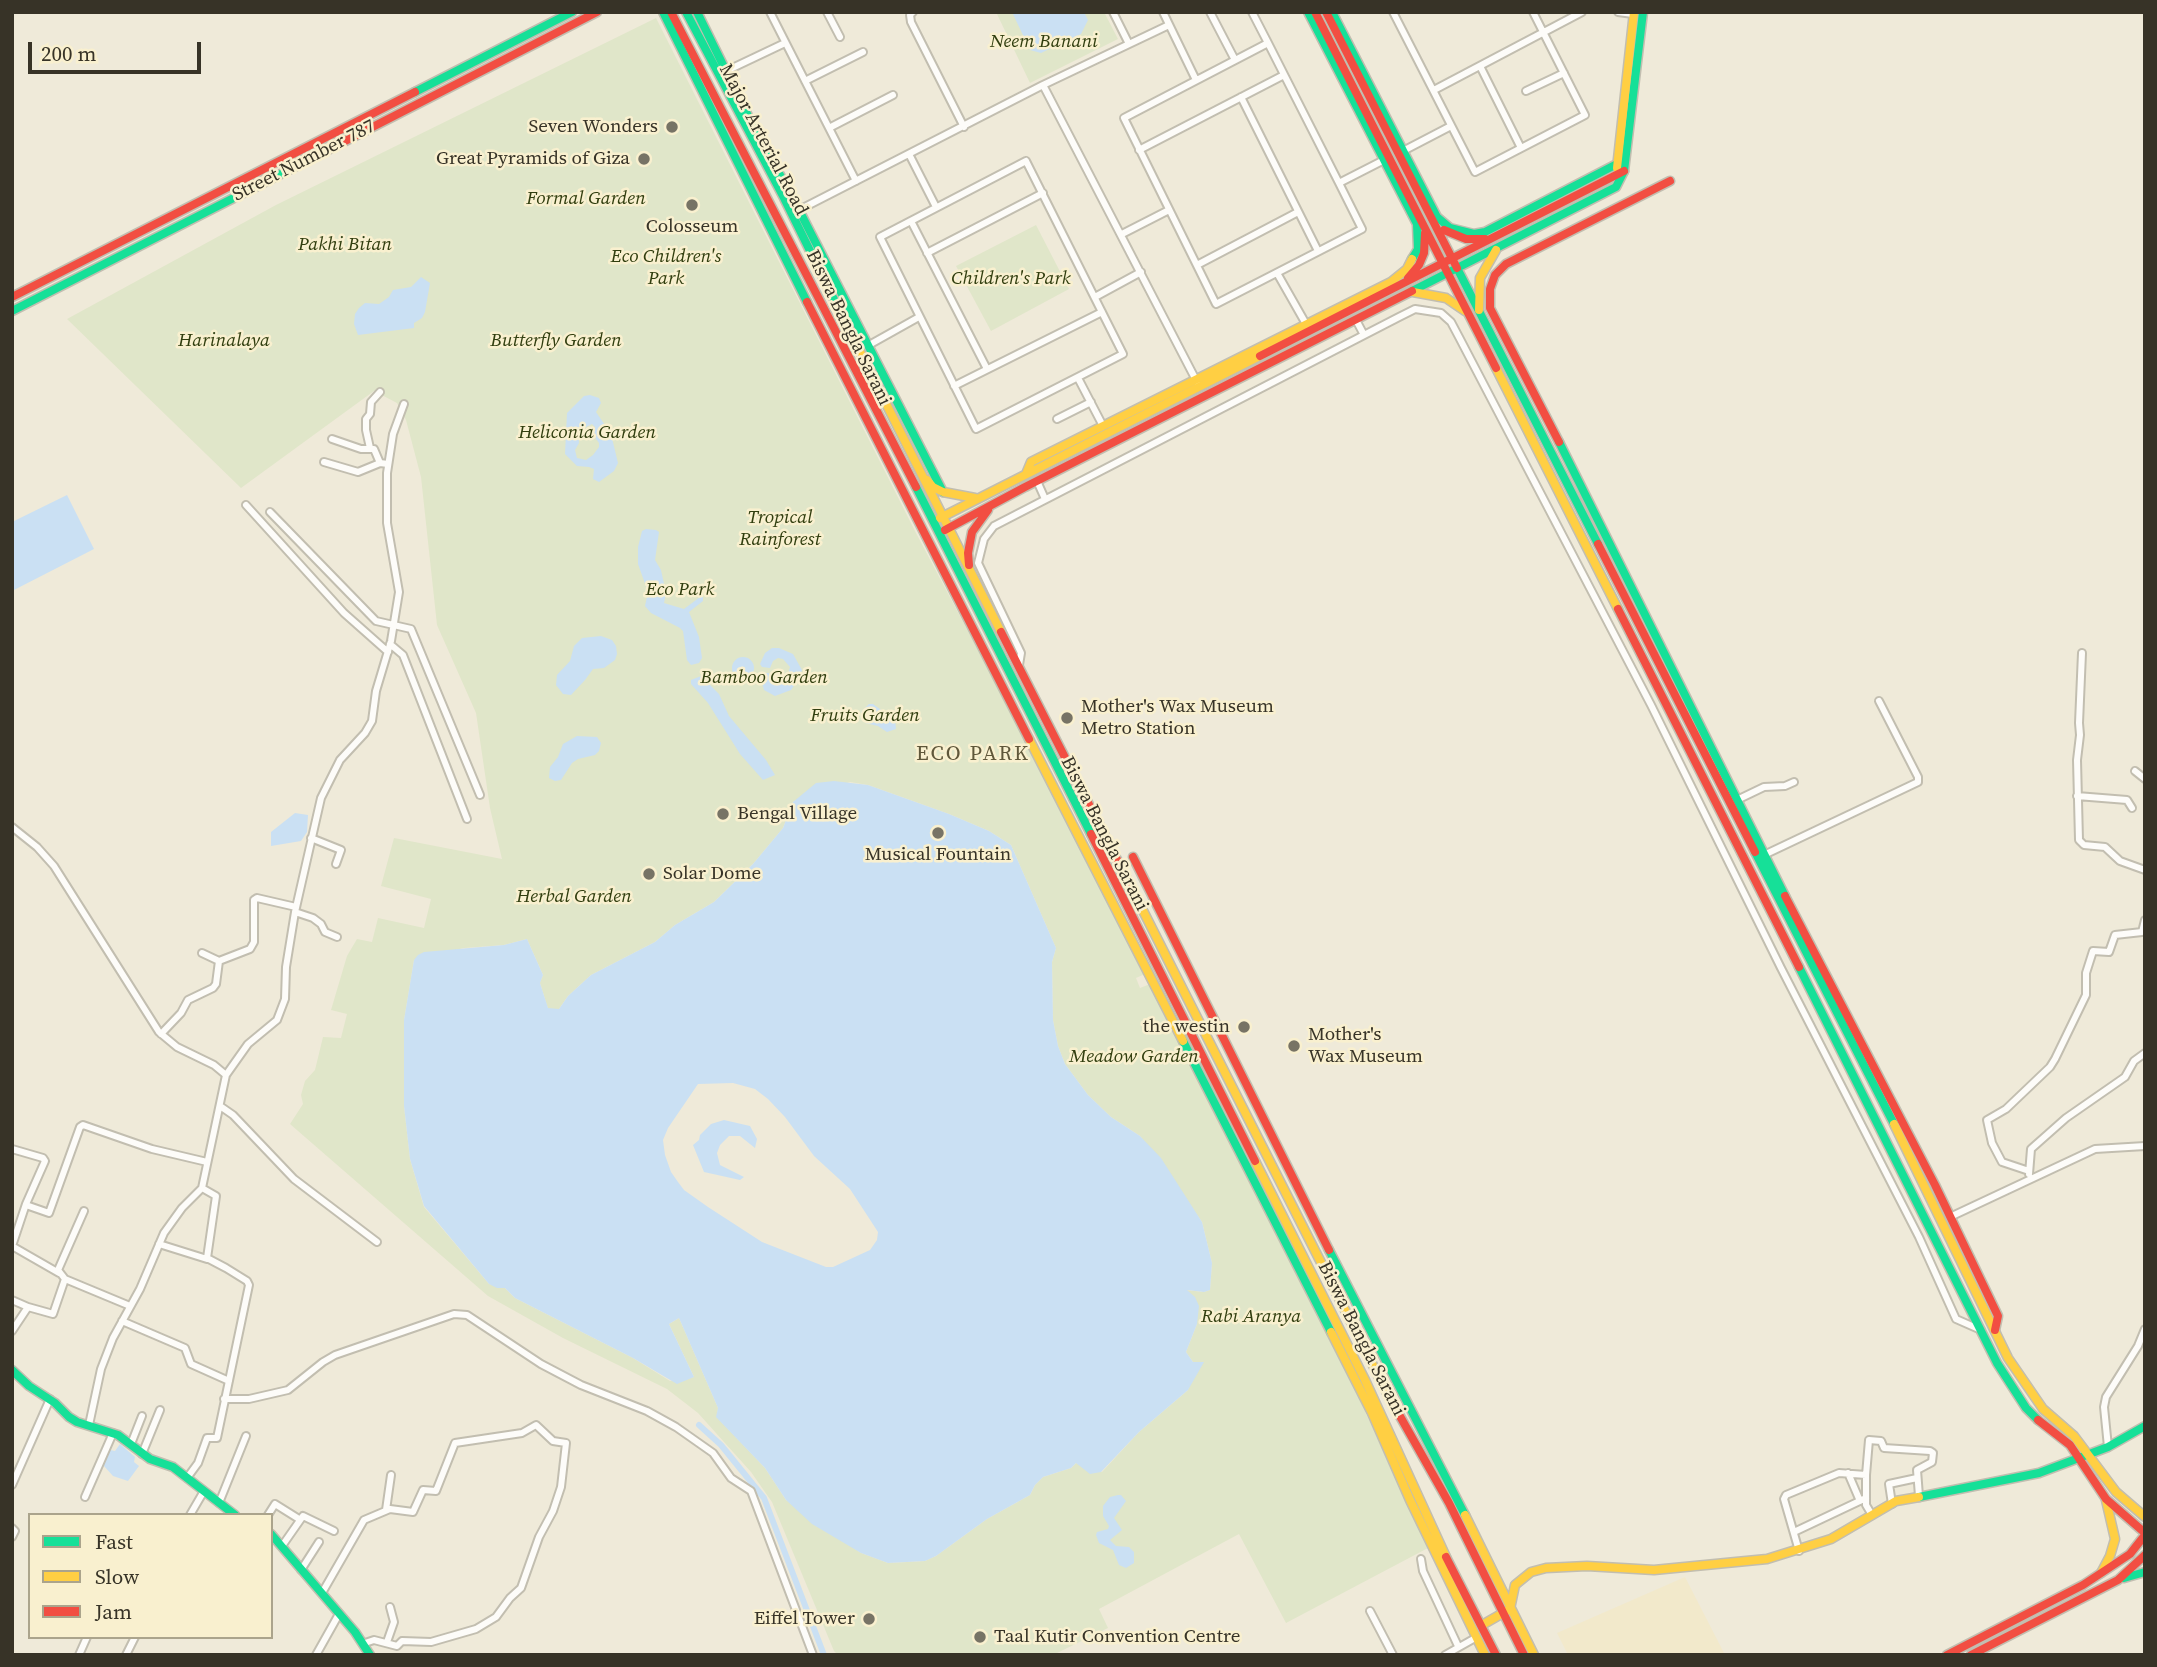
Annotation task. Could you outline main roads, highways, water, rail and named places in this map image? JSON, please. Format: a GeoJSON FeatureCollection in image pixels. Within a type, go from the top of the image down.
{"type":"FeatureCollection","features":[{"type":"Feature","properties":{"kind":"main road","name":"Street Number 787"},"geometry":{"type":"LineString","coordinates":[[12,311],[597,12]]}},
{"type":"Feature","properties":{"kind":"main road","name":"Biswa Bangla Sarani"},"geometry":{"type":"LineString","coordinates":[[686,12],[784,198],[895,423],[1393,1404],[1507,1611],[1524,1655]]}},
{"type":"Feature","properties":{"kind":"main road","name":"Major Arterial Road"},"geometry":{"type":"LineString","coordinates":[[697,12],[751,122],[943,492]]}},
{"type":"Feature","properties":{"kind":"main road"},"geometry":{"type":"LineString","coordinates":[[933,520],[1023,476],[1306,324],[1391,282],[1408,270],[1420,240],[1417,224],[1308,12]]}},
{"type":"Feature","properties":{"kind":"main road"},"geometry":{"type":"LineString","coordinates":[[1315,12],[1423,222],[1448,260]]}},
{"type":"Feature","properties":{"kind":"main road"},"geometry":{"type":"LineString","coordinates":[[1326,12],[1435,225],[1470,315],[2016,1396],[2036,1419],[2070,1445],[2106,1500],[2145,1534],[2130,1554],[2083,1585],[1951,1654]]}},
{"type":"Feature","properties":{"kind":"main road"},"geometry":{"type":"LineString","coordinates":[[1332,12],[1437,217],[1450,229],[1474,234],[1485,232],[1619,170]]}},
{"type":"Feature","properties":{"kind":"main road"},"geometry":{"type":"LineString","coordinates":[[940,533],[1025,487],[1616,187],[1643,12]]}},
{"type":"Feature","properties":{"kind":"main road"},"geometry":{"type":"LineString","coordinates":[[1619,170],[1634,13]]}},
{"type":"Feature","properties":{"kind":"main road","name":"Street Number 787"},"geometry":{"type":"LineString","coordinates":[[12,298],[569,14]]}},
{"type":"Feature","properties":{"kind":"main road"},"geometry":{"type":"LineString","coordinates":[[569,14],[571,25]]}},
{"type":"Feature","properties":{"kind":"main road"},"geometry":{"type":"LineString","coordinates":[[665,14],[835,357],[1362,1392],[1484,1654]]}},
{"type":"Feature","properties":{"kind":"main road","name":"Biswa Bangla Sarani"},"geometry":{"type":"LineString","coordinates":[[665,14],[940,533],[1365,1380],[1442,1549],[1496,1655]]}},
{"type":"Feature","properties":{"kind":"main road"},"geometry":{"type":"LineString","coordinates":[[1025,487],[1023,476],[1031,462],[1404,282],[1619,170]]}},
{"type":"Feature","properties":{"kind":"main road"},"geometry":{"type":"LineString","coordinates":[[1670,181],[1500,268],[1490,289],[1490,308],[1950,1217],[1998,1315],[1995,1330]]}},
{"type":"Feature","properties":{"kind":"main road"},"geometry":{"type":"LineString","coordinates":[[1551,221],[1557,238]]}},
{"type":"Feature","properties":{"kind":"main road"},"geometry":{"type":"LineString","coordinates":[[1404,282],[1419,265],[1424,253],[1426,235],[1423,222]]}},
{"type":"Feature","properties":{"kind":"main road"},"geometry":{"type":"LineString","coordinates":[[1435,225],[1466,239],[1492,238]]}},
{"type":"Feature","properties":{"kind":"main road"},"geometry":{"type":"LineString","coordinates":[[1479,310],[1480,278],[1497,248]]}},
{"type":"Feature","properties":{"kind":"main road"},"geometry":{"type":"LineString","coordinates":[[1453,271],[1479,310],[1910,1156],[2008,1358],[2043,1409],[2074,1436],[2116,1492],[2145,1517]]}},
{"type":"Feature","properties":{"kind":"main road"},"geometry":{"type":"LineString","coordinates":[[1410,292],[1446,298],[1470,315]]}},
{"type":"Feature","properties":{"kind":"main road"},"geometry":{"type":"LineString","coordinates":[[895,423],[905,418]]}},
{"type":"Feature","properties":{"kind":"main road"},"geometry":{"type":"LineString","coordinates":[[922,475],[933,487],[943,492],[978,498]]}},
{"type":"Feature","properties":{"kind":"main road"},"geometry":{"type":"LineString","coordinates":[[970,568],[968,553],[972,532],[992,506]]}},
{"type":"Feature","properties":{"kind":"main road"},"geometry":{"type":"LineString","coordinates":[[1133,857],[1507,1611],[1534,1655]]}},
{"type":"Feature","properties":{"kind":"main road"},"geometry":{"type":"LineString","coordinates":[[12,1370],[77,1422],[113,1433],[149,1460],[170,1465],[232,1513]]}},
{"type":"Feature","properties":{"kind":"main road"},"geometry":{"type":"LineString","coordinates":[[1482,1625],[1507,1611],[1515,1585],[1531,1572],[1546,1568],[1587,1566],[1654,1570],[1768,1559],[1831,1539],[1892,1503],[2039,1473],[2108,1447],[2145,1426]]}},
{"type":"Feature","properties":{"kind":"main road"},"geometry":{"type":"LineString","coordinates":[[2101,1573],[2115,1539],[2106,1500]]}},
{"type":"Feature","properties":{"kind":"main road"},"geometry":{"type":"LineString","coordinates":[[273,1536],[365,1643],[370,1655]]}},
{"type":"Feature","properties":{"kind":"main road"},"geometry":{"type":"LineString","coordinates":[[2118,1580],[2145,1555]]}},
{"type":"Feature","properties":{"kind":"main road"},"geometry":{"type":"LineString","coordinates":[[1970,1655],[2118,1580],[2145,1572]]}},
{"type":"Feature","properties":{"kind":"main road"},"geometry":{"type":"LineString","coordinates":[[1484,1654],[1490,1643]]}},
{"type":"Feature","properties":{"kind":"water","name":"Neem Banani"},"geometry":{"type":"Polygon","coordinates":[[[1012,12],[1084,12],[1088,20],[1081,34],[1041,53],[1030,50],[1012,12]]]}},
{"type":"Feature","properties":{"kind":"water"},"geometry":{"type":"Polygon","coordinates":[[[421,277],[430,283],[425,312],[422,318],[414,323],[414,328],[358,335],[354,324],[359,308],[365,303],[379,304],[389,297],[393,290],[411,287],[421,277]]]}},
{"type":"Feature","properties":{"kind":"water"},"geometry":{"type":"Polygon","coordinates":[[[584,396],[599,398],[601,403],[596,412],[611,434],[618,463],[614,471],[599,482],[593,479],[594,469],[577,466],[565,454],[567,413],[584,396]],[[592,424],[578,431],[579,443],[575,450],[577,458],[586,460],[599,447],[594,436],[595,427],[592,424]]]}},
{"type":"Feature","properties":{"kind":"water"},"geometry":{"type":"Polygon","coordinates":[[[67,495],[94,549],[12,591],[12,522],[67,495]]]}},
{"type":"Feature","properties":{"kind":"water"},"geometry":{"type":"Polygon","coordinates":[[[646,529],[659,532],[655,560],[661,570],[666,593],[664,603],[684,609],[703,597],[703,601],[689,612],[699,637],[702,658],[699,663],[691,665],[687,660],[683,631],[651,613],[645,606],[648,592],[638,564],[638,547],[642,531],[646,529]]]}},
{"type":"Feature","properties":{"kind":"water"},"geometry":{"type":"Polygon","coordinates":[[[601,636],[612,640],[616,646],[615,660],[604,668],[593,669],[571,695],[563,694],[556,685],[557,675],[570,661],[574,646],[582,638],[601,636]]]}},
{"type":"Feature","properties":{"kind":"water"},"geometry":{"type":"Polygon","coordinates":[[[772,648],[793,654],[802,670],[791,690],[775,696],[764,690],[759,673],[769,673],[770,680],[777,683],[787,678],[790,667],[783,659],[778,658],[770,668],[762,667],[760,664],[765,653],[772,648]]]}},
{"type":"Feature","properties":{"kind":"water"},"geometry":{"type":"Polygon","coordinates":[[[743,657],[751,660],[754,668],[751,676],[743,679],[735,676],[732,668],[735,660],[743,657]]]}},
{"type":"Feature","properties":{"kind":"water"},"geometry":{"type":"Polygon","coordinates":[[[701,676],[719,694],[729,716],[766,760],[775,775],[763,780],[740,754],[708,703],[691,684],[691,680],[701,676]]]}},
{"type":"Feature","properties":{"kind":"water"},"geometry":{"type":"Polygon","coordinates":[[[869,704],[895,720],[896,729],[887,732],[878,726],[865,723],[861,712],[869,704]]]}},
{"type":"Feature","properties":{"kind":"water"},"geometry":{"type":"Polygon","coordinates":[[[577,736],[597,737],[601,743],[599,751],[572,763],[561,780],[549,778],[550,767],[563,744],[577,736]]]}},
{"type":"Feature","properties":{"kind":"water","name":"Eco Park"},"geometry":{"type":"Polygon","coordinates":[[[834,781],[868,785],[949,814],[989,831],[1011,845],[1056,948],[1052,962],[1053,1020],[1065,1064],[1088,1095],[1111,1117],[1140,1136],[1161,1158],[1202,1222],[1212,1263],[1210,1290],[1187,1290],[1195,1297],[1199,1306],[1197,1324],[1186,1352],[1193,1362],[1204,1362],[1188,1390],[1139,1432],[1101,1472],[1090,1474],[1076,1463],[1071,1468],[1043,1477],[1030,1495],[987,1519],[925,1561],[888,1563],[861,1553],[812,1524],[786,1500],[765,1468],[716,1417],[718,1408],[679,1318],[669,1324],[694,1377],[677,1384],[633,1358],[515,1298],[505,1288],[489,1284],[424,1206],[410,1159],[404,1106],[404,1020],[414,960],[418,955],[424,952],[504,945],[527,939],[543,975],[540,983],[548,1008],[559,1009],[568,996],[591,975],[655,942],[675,925],[714,902],[753,864],[783,828],[793,802],[816,783],[834,781]],[[733,1083],[698,1084],[668,1128],[663,1140],[671,1172],[678,1182],[684,1190],[762,1242],[826,1267],[833,1267],[870,1250],[877,1240],[878,1232],[850,1189],[814,1156],[785,1117],[755,1089],[733,1083]]]}},
{"type":"Feature","properties":{"kind":"water"},"geometry":{"type":"Polygon","coordinates":[[[295,813],[308,815],[307,832],[301,841],[271,846],[271,832],[295,813]]]}},
{"type":"Feature","properties":{"kind":"water"},"geometry":{"type":"Polygon","coordinates":[[[724,1120],[750,1126],[757,1139],[755,1148],[740,1136],[729,1136],[720,1145],[717,1153],[720,1165],[744,1177],[740,1180],[704,1172],[693,1145],[711,1124],[724,1120]]]}},
{"type":"Feature","properties":{"kind":"water"},"geometry":{"type":"Polygon","coordinates":[[[120,1444],[135,1457],[134,1462],[139,1466],[128,1481],[113,1476],[103,1465],[110,1450],[115,1451],[120,1444]]]}},
{"type":"Feature","properties":{"kind":"water"},"geometry":{"type":"Polygon","coordinates":[[[1118,1495],[1126,1501],[1114,1518],[1122,1530],[1110,1540],[1116,1546],[1129,1547],[1134,1552],[1134,1563],[1126,1568],[1119,1565],[1113,1550],[1099,1543],[1096,1535],[1109,1526],[1103,1516],[1103,1506],[1110,1497],[1118,1495]]]}},
{"type":"Feature","properties":{"kind":"waterway"},"geometry":{"type":"LineString","coordinates":[[699,1425],[721,1445],[764,1498],[824,1655]]}},
{"type":"Feature","properties":{"kind":"place","name":"Seven Wonders"},"geometry":{"type":"Point","coordinates":[672,127]}},
{"type":"Feature","properties":{"kind":"place","name":"Great Pyramids of Giza"},"geometry":{"type":"Point","coordinates":[644,159]}},
{"type":"Feature","properties":{"kind":"place","name":"Colosseum"},"geometry":{"type":"Point","coordinates":[692,205]}},
{"type":"Feature","properties":{"kind":"place","name":"Mother's Wax Museum Metro Station"},"geometry":{"type":"Point","coordinates":[1067,718]}},
{"type":"Feature","properties":{"kind":"place","name":"Bengal Village"},"geometry":{"type":"Point","coordinates":[723,814]}},
{"type":"Feature","properties":{"kind":"place","name":"Musical Fountain"},"geometry":{"type":"Point","coordinates":[938,833]}},
{"type":"Feature","properties":{"kind":"place","name":"Solar Dome"},"geometry":{"type":"Point","coordinates":[649,874]}},
{"type":"Feature","properties":{"kind":"place","name":"the westin"},"geometry":{"type":"Point","coordinates":[1244,1027]}},
{"type":"Feature","properties":{"kind":"place","name":"Mother's Wax Museum"},"geometry":{"type":"Point","coordinates":[1294,1046]}},
{"type":"Feature","properties":{"kind":"place","name":"Eiffel Tower"},"geometry":{"type":"Point","coordinates":[869,1619]}},
{"type":"Feature","properties":{"kind":"place","name":"Taal Kutir Convention Centre"},"geometry":{"type":"Point","coordinates":[980,1637]}},
{"type":"Feature","properties":{"kind":"district","name":"ECO PARK"},"geometry":{"type":"Point","coordinates":[973,755]}},
{"type":"Feature","properties":{"kind":"park label","name":"Formal Garden"},"geometry":{"type":"Point","coordinates":[586,199]}},
{"type":"Feature","properties":{"kind":"park label","name":"Pakhi Bitan"},"geometry":{"type":"Point","coordinates":[345,245]}},
{"type":"Feature","properties":{"kind":"park label","name":"Eco Children's Park"},"geometry":{"type":"Point","coordinates":[666,268]}},
{"type":"Feature","properties":{"kind":"park label","name":"Children's Park"},"geometry":{"type":"Point","coordinates":[1011,279]}},
{"type":"Feature","properties":{"kind":"park label","name":"Harinalaya"},"geometry":{"type":"Point","coordinates":[224,341]}},
{"type":"Feature","properties":{"kind":"park label","name":"Butterfly Garden"},"geometry":{"type":"Point","coordinates":[556,341]}},
{"type":"Feature","properties":{"kind":"park label","name":"Heliconia Garden"},"geometry":{"type":"Point","coordinates":[587,433]}},
{"type":"Feature","properties":{"kind":"park label","name":"Tropical Rainforest"},"geometry":{"type":"Point","coordinates":[780,529]}},
{"type":"Feature","properties":{"kind":"park label","name":"Bamboo Garden"},"geometry":{"type":"Point","coordinates":[764,678]}},
{"type":"Feature","properties":{"kind":"park label","name":"Fruits Garden"},"geometry":{"type":"Point","coordinates":[865,716]}},
{"type":"Feature","properties":{"kind":"park label","name":"Herbal Garden"},"geometry":{"type":"Point","coordinates":[574,897]}},
{"type":"Feature","properties":{"kind":"park label","name":"Meadow Garden"},"geometry":{"type":"Point","coordinates":[1134,1057]}},
{"type":"Feature","properties":{"kind":"park label","name":"Rabi Aranya"},"geometry":{"type":"Point","coordinates":[1251,1317]}}]}
